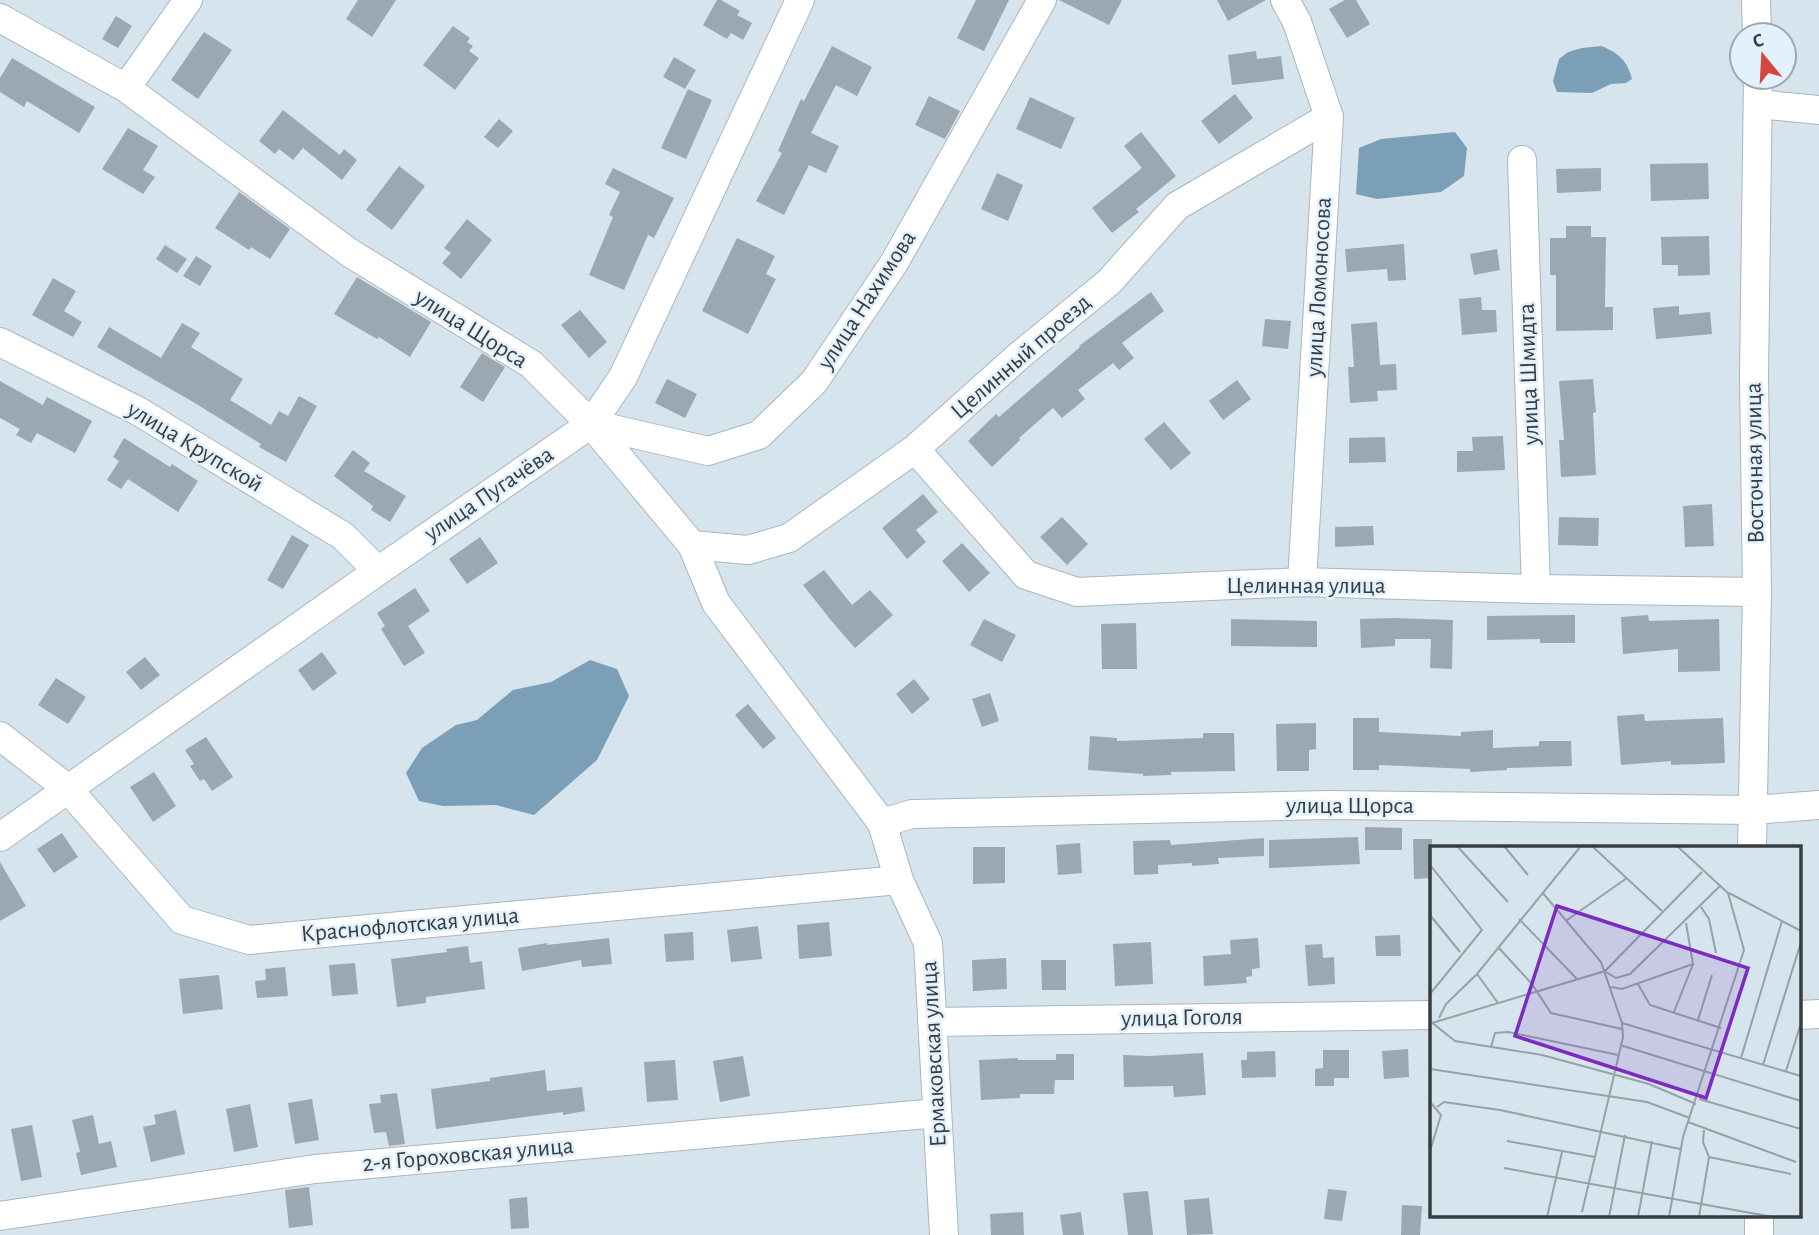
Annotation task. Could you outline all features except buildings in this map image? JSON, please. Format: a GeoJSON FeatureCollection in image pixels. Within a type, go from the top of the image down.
{"type":"FeatureCollection","features":[{"type":"Feature","properties":{"kind":"street"},"geometry":{"type":"LineString","coordinates":[[126,88],[188,0]]}},
{"type":"Feature","properties":{"kind":"street","name":"улица Пугачёва"},"geometry":{"type":"LineString","coordinates":[[0,837],[377,570],[591,424],[623,377],[800,0]]}},
{"type":"Feature","properties":{"kind":"street","name":"улица Нахимова"},"geometry":{"type":"LineString","coordinates":[[591,424],[708,451],[759,435],[814,382],[894,263],[1042,0]]}},
{"type":"Feature","properties":{"kind":"street","name":"улица Ломоносова"},"geometry":{"type":"LineString","coordinates":[[1285,0],[1297,22],[1329,117],[1302,582]]}},
{"type":"Feature","properties":{"kind":"street"},"geometry":{"type":"LineString","coordinates":[[1756,0],[1757,21]]}},
{"type":"Feature","properties":{"kind":"street","name":"улица Щорса"},"geometry":{"type":"LineString","coordinates":[[0,18],[126,88],[350,253],[531,364],[591,424],[692,545],[716,603],[882,823],[899,880]]}},
{"type":"Feature","properties":{"kind":"street","name":"Восточная улица"},"geometry":{"type":"LineString","coordinates":[[1752,846],[1757,592],[1754,376],[1758,91]]}},
{"type":"Feature","properties":{"kind":"street"},"geometry":{"type":"LineString","coordinates":[[1761,91],[1819,110]]}},
{"type":"Feature","properties":{"kind":"street","name":"Целинный проезд"},"geometry":{"type":"LineString","coordinates":[[692,545],[748,550],[789,538],[915,449],[1020,355],[1109,282],[1177,206],[1329,117]]}},
{"type":"Feature","properties":{"kind":"street","name":"улица Шмидта"},"geometry":{"type":"LineString","coordinates":[[1522,160],[1536,589]]}},
{"type":"Feature","properties":{"kind":"street","name":"улица Крупской"},"geometry":{"type":"LineString","coordinates":[[0,342],[138,411],[343,537],[377,570]]}},
{"type":"Feature","properties":{"kind":"street","name":"Целинная улица"},"geometry":{"type":"LineString","coordinates":[[915,449],[1026,575],[1077,592],[1302,582],[1757,592]]}},
{"type":"Feature","properties":{"kind":"street","name":"Краснофлотская улица"},"geometry":{"type":"LineString","coordinates":[[0,736],[68,789],[182,920],[249,940],[899,880]]}},
{"type":"Feature","properties":{"kind":"street","name":"улица Щорса"},"geometry":{"type":"LineString","coordinates":[[882,823],[912,814],[1328,805],[1753,810],[1819,805]]}},
{"type":"Feature","properties":{"kind":"street","name":"Ермаковская улица"},"geometry":{"type":"LineString","coordinates":[[899,880],[928,943],[944,1235]]}},
{"type":"Feature","properties":{"kind":"street"},"geometry":{"type":"LineString","coordinates":[[1801,1014],[1819,1014]]}},
{"type":"Feature","properties":{"kind":"street","name":"улица Гоголя"},"geometry":{"type":"LineString","coordinates":[[932,1022],[1430,1015]]}},
{"type":"Feature","properties":{"kind":"street","name":"2-я Гороховская улица"},"geometry":{"type":"LineString","coordinates":[[0,1216],[315,1169],[937,1113]]}},
{"type":"Feature","properties":{"kind":"water"},"geometry":{"type":"Polygon","coordinates":[[[1602,46],[1622,58],[1632,79],[1626,83],[1611,84],[1592,93],[1557,92],[1553,81],[1559,59],[1568,52],[1602,46]]]}},
{"type":"Feature","properties":{"kind":"water"},"geometry":{"type":"Polygon","coordinates":[[[1455,132],[1467,148],[1464,176],[1441,192],[1377,199],[1356,194],[1359,148],[1381,139],[1455,132]]]}},
{"type":"Feature","properties":{"kind":"water"},"geometry":{"type":"Polygon","coordinates":[[[590,660],[617,669],[629,696],[597,760],[534,815],[496,805],[443,806],[419,801],[406,773],[422,748],[456,725],[477,720],[513,690],[551,682],[590,660]]]}}]}
